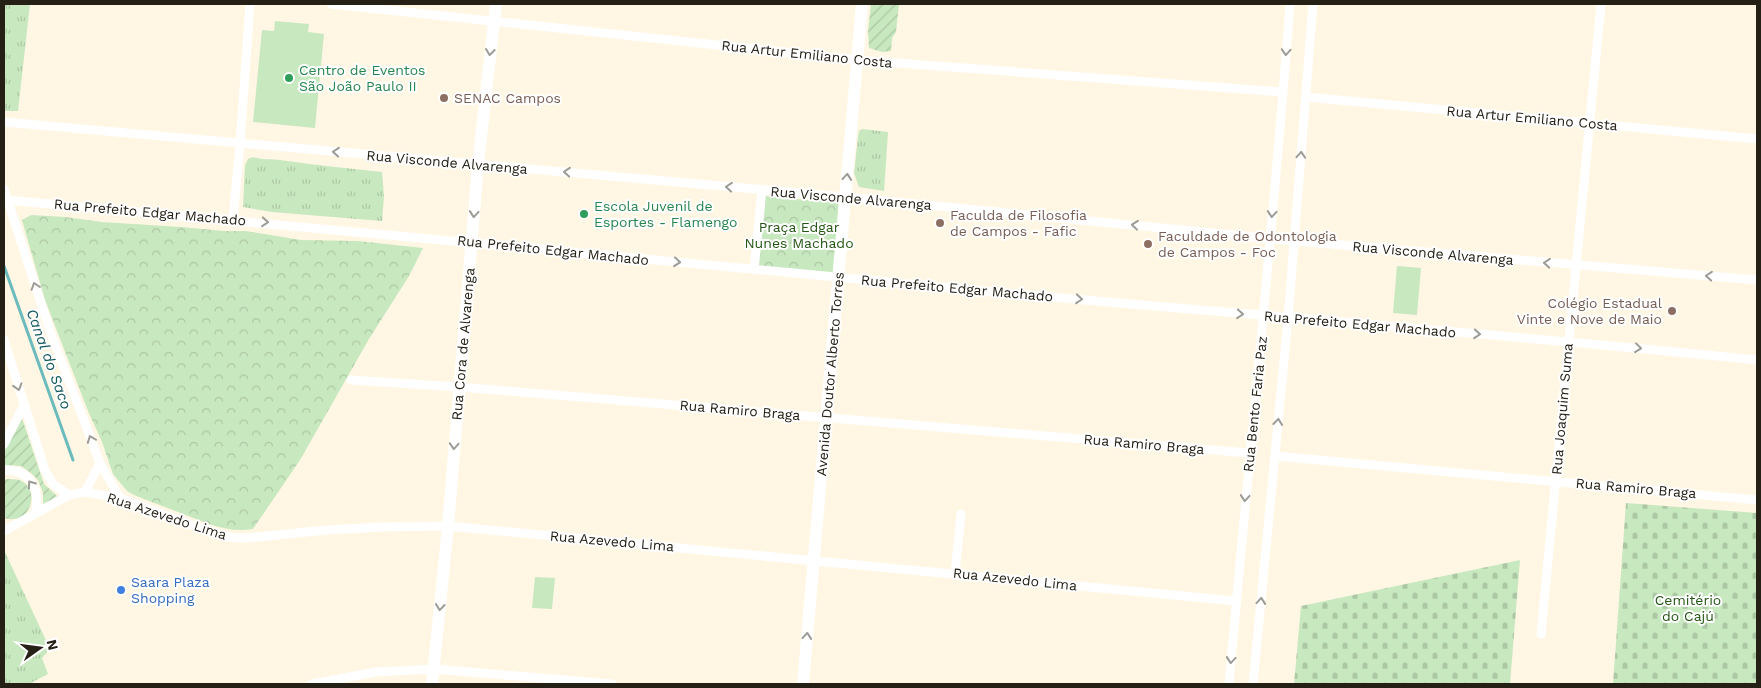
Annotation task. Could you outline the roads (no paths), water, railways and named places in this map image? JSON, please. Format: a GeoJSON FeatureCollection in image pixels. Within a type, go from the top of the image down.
{"type":"FeatureCollection","features":[{"type":"Feature","properties":{"kind":"main road","name":"Rua Cora de Alvarenga"},"geometry":{"type":"LineString","coordinates":[[432,684],[448,526],[478,164],[496,4]]}},
{"type":"Feature","properties":{"kind":"main road","name":"Avenida Doutor Alberto Torres"},"geometry":{"type":"LineString","coordinates":[[803,684],[862,4]]}},
{"type":"Feature","properties":{"kind":"street"},"geometry":{"type":"LineString","coordinates":[[232,219],[240,144],[250,4]]}},
{"type":"Feature","properties":{"kind":"street","name":"Rua Artur Emiliano Costa"},"geometry":{"type":"LineString","coordinates":[[331,4],[371,5],[494,22],[857,60],[1283,92]]}},
{"type":"Feature","properties":{"kind":"street","name":"Rua Bento Faria Paz"},"geometry":{"type":"LineString","coordinates":[[1229,684],[1249,453],[1264,316],[1290,4]]}},
{"type":"Feature","properties":{"kind":"street","name":"Rua Bento Faria Paz"},"geometry":{"type":"LineString","coordinates":[[1253,684],[1295,241],[1313,4]]}},
{"type":"Feature","properties":{"kind":"street","name":"Rua Joaquim Suma"},"geometry":{"type":"LineString","coordinates":[[1541,634],[1601,4]]}},
{"type":"Feature","properties":{"kind":"street","name":"Rua Artur Emiliano Costa"},"geometry":{"type":"LineString","coordinates":[[1306,97],[1757,139]]}},
{"type":"Feature","properties":{"kind":"street","name":"Rua Visconde Alvarenga"},"geometry":{"type":"LineString","coordinates":[[4,122],[845,197],[1295,241],[1757,280]]}},
{"type":"Feature","properties":{"kind":"street"},"geometry":{"type":"LineString","coordinates":[[4,189],[51,334],[100,463],[120,498]]}},
{"type":"Feature","properties":{"kind":"street"},"geometry":{"type":"LineString","coordinates":[[754,270],[762,190]]}},
{"type":"Feature","properties":{"kind":"street","name":"Rua Prefeito Edgar Machado"},"geometry":{"type":"LineString","coordinates":[[7,200],[471,241],[754,270],[1288,319],[1569,341],[1757,360]]}},
{"type":"Feature","properties":{"kind":"street"},"geometry":{"type":"LineString","coordinates":[[4,340],[45,470],[53,484],[69,495]]}},
{"type":"Feature","properties":{"kind":"street","name":"Rua Ramiro Braga"},"geometry":{"type":"LineString","coordinates":[[351,380],[459,387],[1249,453]]}},
{"type":"Feature","properties":{"kind":"street"},"geometry":{"type":"LineString","coordinates":[[4,444],[24,406]]}},
{"type":"Feature","properties":{"kind":"street","name":"Rua Ramiro Braga"},"geometry":{"type":"LineString","coordinates":[[1275,456],[1757,500]]}},
{"type":"Feature","properties":{"kind":"street"},"geometry":{"type":"LineString","coordinates":[[85,492],[100,463]]}},
{"type":"Feature","properties":{"kind":"street"},"geometry":{"type":"LineString","coordinates":[[4,470],[16,472],[32,482],[38,496],[35,514]]}},
{"type":"Feature","properties":{"kind":"street","name":"Rua Azevedo Lima"},"geometry":{"type":"LineString","coordinates":[[4,532],[69,495],[85,492],[120,498],[215,534],[234,538],[375,528],[448,526],[1236,601]]}},
{"type":"Feature","properties":{"kind":"street"},"geometry":{"type":"LineString","coordinates":[[955,573],[960,514]]}},
{"type":"Feature","properties":{"kind":"street"},"geometry":{"type":"LineString","coordinates":[[4,523],[15,525]]}},
{"type":"Feature","properties":{"kind":"street"},"geometry":{"type":"LineString","coordinates":[[312,684],[376,672],[434,669],[612,684]]}},
{"type":"Feature","properties":{"kind":"waterway","name":"Canal do Saco"},"geometry":{"type":"LineString","coordinates":[[4,266],[73,460]]}},
{"type":"Feature","properties":{"kind":"place","name":"Centro de Eventos São João Paulo II"},"geometry":{"type":"Point","coordinates":[289,78]}},
{"type":"Feature","properties":{"kind":"place","name":"SENAC Campos"},"geometry":{"type":"Point","coordinates":[444,98]}},
{"type":"Feature","properties":{"kind":"place","name":"Escola Juvenil de Esportes - Flamengo"},"geometry":{"type":"Point","coordinates":[584,214]}},
{"type":"Feature","properties":{"kind":"place","name":"Faculda de Filosofia de Campos - Fafic"},"geometry":{"type":"Point","coordinates":[940,223]}},
{"type":"Feature","properties":{"kind":"place","name":"Faculdade de Odontologia de Campos - Foc"},"geometry":{"type":"Point","coordinates":[1148,244]}},
{"type":"Feature","properties":{"kind":"place","name":"Colégio Estadual Vinte e Nove de Maio"},"geometry":{"type":"Point","coordinates":[1672,311]}},
{"type":"Feature","properties":{"kind":"place","name":"Saara Plaza Shopping"},"geometry":{"type":"Point","coordinates":[121,590]}},
{"type":"Feature","properties":{"kind":"park label","name":"Praça Edgar Nunes Machado"},"geometry":{"type":"Point","coordinates":[799,236]}},
{"type":"Feature","properties":{"kind":"park label","name":"Cemitério do Cajú"},"geometry":{"type":"Point","coordinates":[1688,608]}}]}
